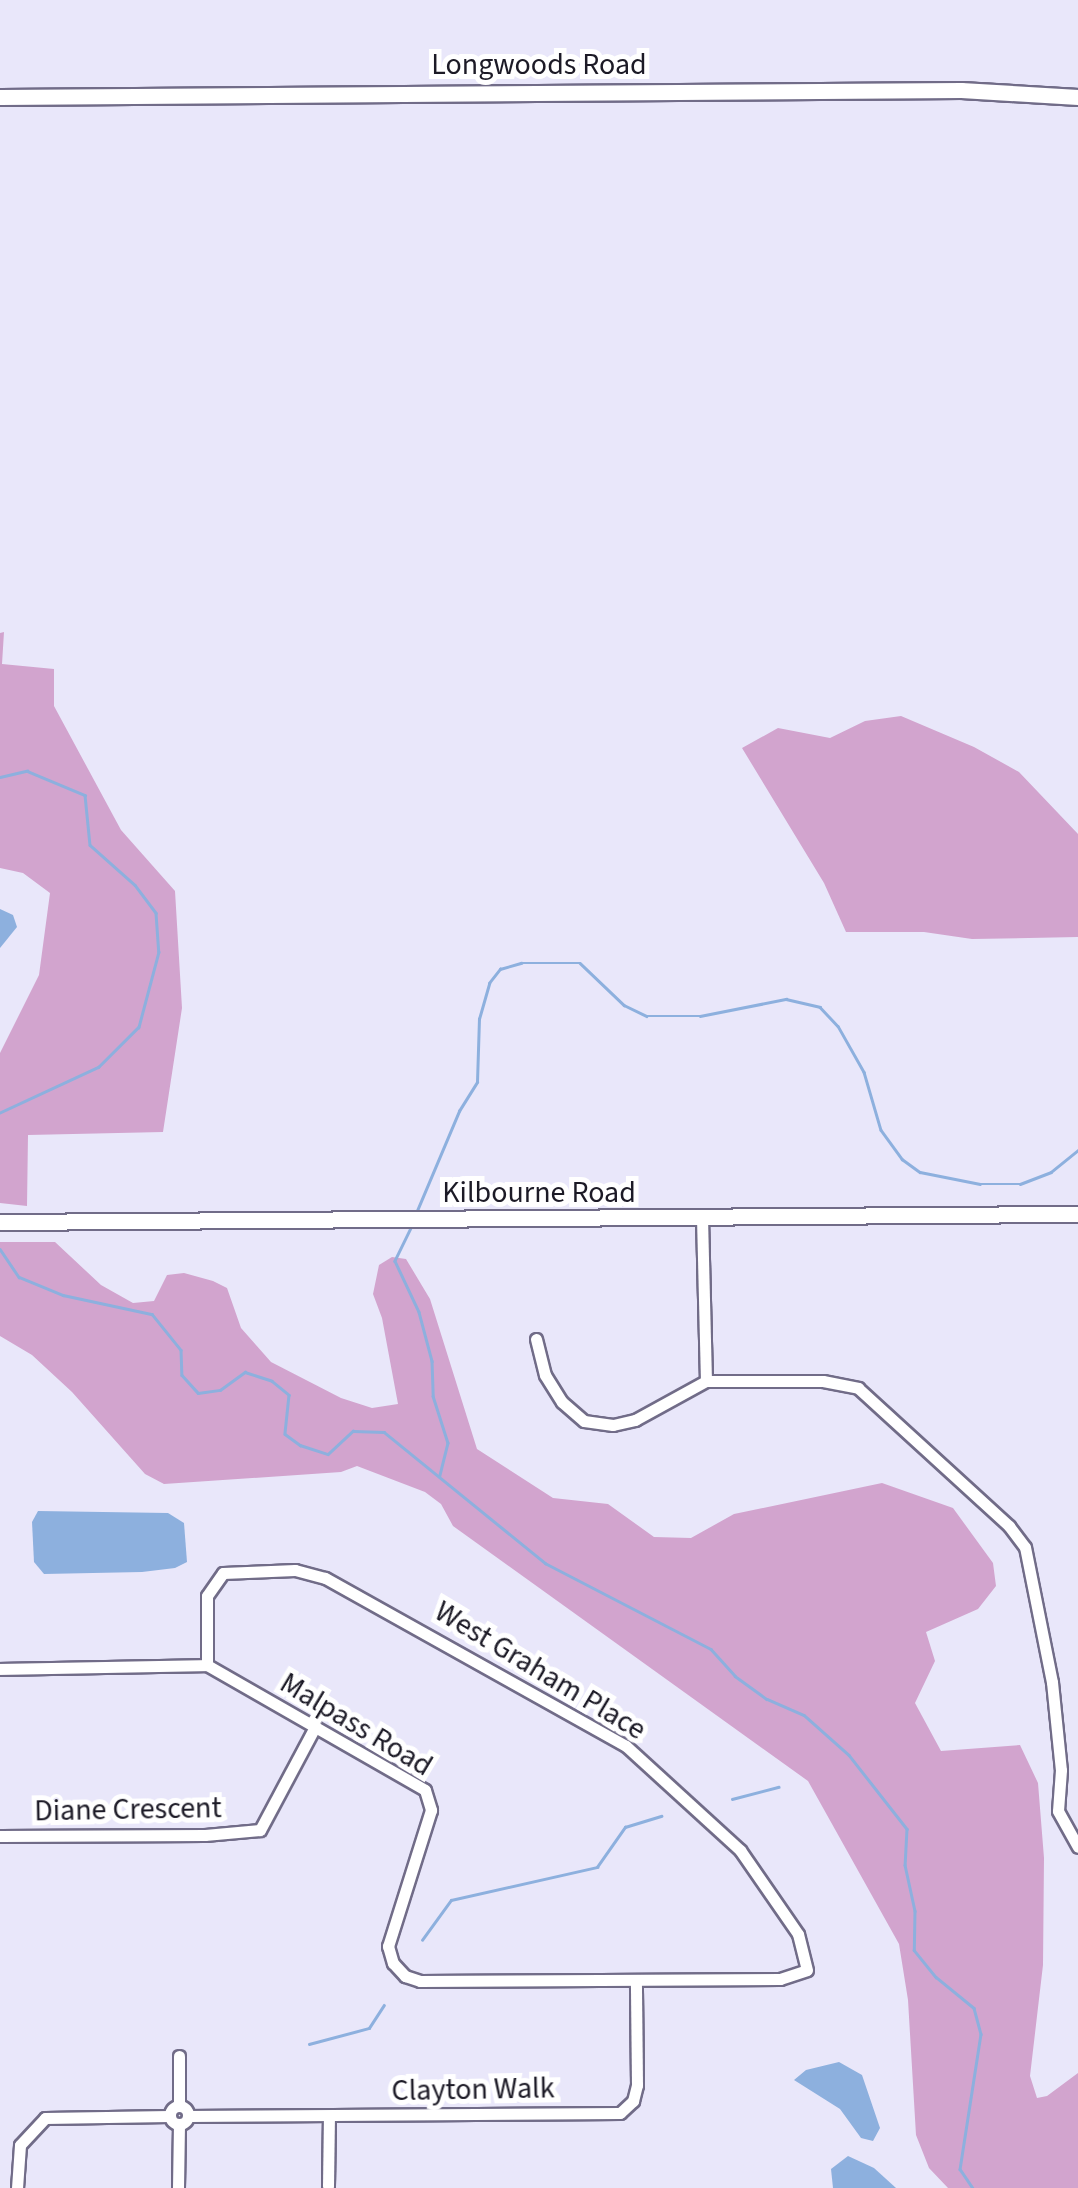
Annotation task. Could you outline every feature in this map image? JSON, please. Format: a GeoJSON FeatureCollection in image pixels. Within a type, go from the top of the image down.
{"type":"FeatureCollection","features":[{"type":"Feature","properties":{"kind":"street","name":"Longwoods Road"},"geometry":{"type":"LineString","coordinates":[[0,96],[961,90],[1078,98]]}},
{"type":"Feature","properties":{"kind":"street","name":"Kilbourne Road"},"geometry":{"type":"LineString","coordinates":[[0,1222],[702,1220],[1078,1214]]}},
{"type":"Feature","properties":{"kind":"street"},"geometry":{"type":"LineString","coordinates":[[702,1220],[706,1381]]}},
{"type":"Feature","properties":{"kind":"street"},"geometry":{"type":"LineString","coordinates":[[536,1339],[545,1375],[562,1402],[584,1421],[614,1426],[635,1420],[706,1381],[823,1381],[858,1388],[993,1506],[1025,1547],[1052,1682],[1061,1770],[1058,1811],[1078,1848]]}},
{"type":"Feature","properties":{"kind":"street","name":"West Graham Place"},"geometry":{"type":"LineString","coordinates":[[207,1666],[207,1596],[223,1573],[296,1570],[325,1578],[378,1604],[626,1746],[740,1850],[798,1934],[807,1970],[780,1979]]}},
{"type":"Feature","properties":{"kind":"street"},"geometry":{"type":"LineString","coordinates":[[0,1669],[207,1666]]}},
{"type":"Feature","properties":{"kind":"street","name":"Malpass Road"},"geometry":{"type":"LineString","coordinates":[[207,1666],[425,1790],[431,1810],[388,1946],[393,1964],[405,1976],[420,1981],[780,1979]]}},
{"type":"Feature","properties":{"kind":"street","name":"Diane Crescent"},"geometry":{"type":"LineString","coordinates":[[0,1836],[205,1835],[260,1830],[315,1728]]}},
{"type":"Feature","properties":{"kind":"street","name":"Clayton Walk"},"geometry":{"type":"LineString","coordinates":[[18,2188],[20,2145],[44,2118],[620,2113],[633,2101],[638,2085],[636,1980]]}},
{"type":"Feature","properties":{"kind":"street"},"geometry":{"type":"LineString","coordinates":[[178,2188],[179,2056]]}},
{"type":"Feature","properties":{"kind":"street"},"geometry":{"type":"LineString","coordinates":[[328,2116],[328,2186]]}},
{"type":"Feature","properties":{"kind":"shaded area"},"geometry":{"type":"Polygon","coordinates":[[[4,632],[2,664],[54,669],[54,706],[121,830],[175,891],[182,1008],[163,1132],[28,1135],[27,1206],[0,1203],[0,1053],[39,975],[50,893],[23,873],[0,868],[0,633],[4,632]]]}},
{"type":"Feature","properties":{"kind":"shaded area"},"geometry":{"type":"Polygon","coordinates":[[[901,716],[974,747],[1019,772],[1078,834],[1078,937],[972,939],[924,932],[846,932],[824,883],[742,748],[778,728],[830,738],[865,721],[901,716]]]}},
{"type":"Feature","properties":{"kind":"shaded area"},"geometry":{"type":"Polygon","coordinates":[[[0,1242],[55,1242],[101,1285],[133,1303],[154,1301],[167,1275],[184,1273],[213,1281],[227,1288],[241,1328],[271,1362],[341,1398],[372,1408],[398,1404],[382,1318],[373,1294],[379,1265],[392,1257],[406,1259],[430,1299],[477,1449],[553,1498],[608,1504],[654,1537],[691,1538],[734,1514],[882,1483],[953,1508],[993,1563],[996,1586],[978,1609],[926,1632],[935,1661],[915,1703],[941,1751],[1020,1745],[1038,1783],[1044,1858],[1043,1965],[1030,2076],[1037,2098],[1047,2096],[1078,2073],[1078,2188],[948,2188],[929,2168],[916,2135],[908,2000],[899,1944],[808,1781],[453,1526],[441,1504],[425,1492],[357,1466],[341,1472],[164,1484],[145,1474],[72,1392],[32,1355],[0,1336],[0,1242]]]}},
{"type":"Feature","properties":{"kind":"water"},"geometry":{"type":"Polygon","coordinates":[[[0,909],[13,915],[17,927],[0,948],[0,909]]]}},
{"type":"Feature","properties":{"kind":"water"},"geometry":{"type":"Polygon","coordinates":[[[38,1511],[168,1513],[184,1523],[187,1562],[175,1568],[142,1572],[44,1574],[34,1562],[32,1522],[38,1511]]]}},
{"type":"Feature","properties":{"kind":"water"},"geometry":{"type":"Polygon","coordinates":[[[839,2062],[862,2075],[880,2128],[873,2141],[861,2138],[840,2109],[794,2080],[806,2070],[839,2062]]]}},
{"type":"Feature","properties":{"kind":"water"},"geometry":{"type":"Polygon","coordinates":[[[848,2156],[874,2168],[896,2188],[833,2188],[831,2169],[848,2156]]]}},
{"type":"Feature","properties":{"kind":"waterway"},"geometry":{"type":"LineString","coordinates":[[0,777],[27,771],[85,795],[90,845],[135,885],[156,913],[159,952],[139,1027],[99,1067],[0,1113]]}},
{"type":"Feature","properties":{"kind":"waterway"},"geometry":{"type":"LineString","coordinates":[[416,1213],[459,1111],[477,1082],[479,1019],[489,983],[500,969],[521,963],[580,963],[624,1005],[647,1016],[700,1016],[786,999],[820,1007],[838,1026],[864,1072],[881,1130],[902,1159],[920,1172],[980,1184],[1020,1184],[1051,1172],[1078,1150]]}},
{"type":"Feature","properties":{"kind":"waterway"},"geometry":{"type":"LineString","coordinates":[[412,1226],[395,1261],[419,1312],[432,1361],[433,1396],[448,1443],[440,1476]]}},
{"type":"Feature","properties":{"kind":"waterway"},"geometry":{"type":"LineString","coordinates":[[0,1249],[19,1277],[63,1295],[152,1314],[181,1350],[182,1375],[198,1393],[220,1390],[245,1372],[272,1381],[289,1395],[285,1434],[300,1445],[328,1454],[353,1431],[384,1432],[545,1563],[711,1649],[735,1676],[767,1699],[804,1715],[849,1755],[907,1829],[905,1865],[915,1911],[914,1950],[936,1977],[974,2008],[981,2034],[960,2169],[973,2188]]}},
{"type":"Feature","properties":{"kind":"waterway"},"geometry":{"type":"LineString","coordinates":[[732,1799],[778,1787]]}},
{"type":"Feature","properties":{"kind":"waterway"},"geometry":{"type":"LineString","coordinates":[[422,1940],[451,1900],[597,1867],[625,1827],[661,1816]]}},
{"type":"Feature","properties":{"kind":"waterway"},"geometry":{"type":"LineString","coordinates":[[309,2044],[369,2028],[384,2005]]}}]}
